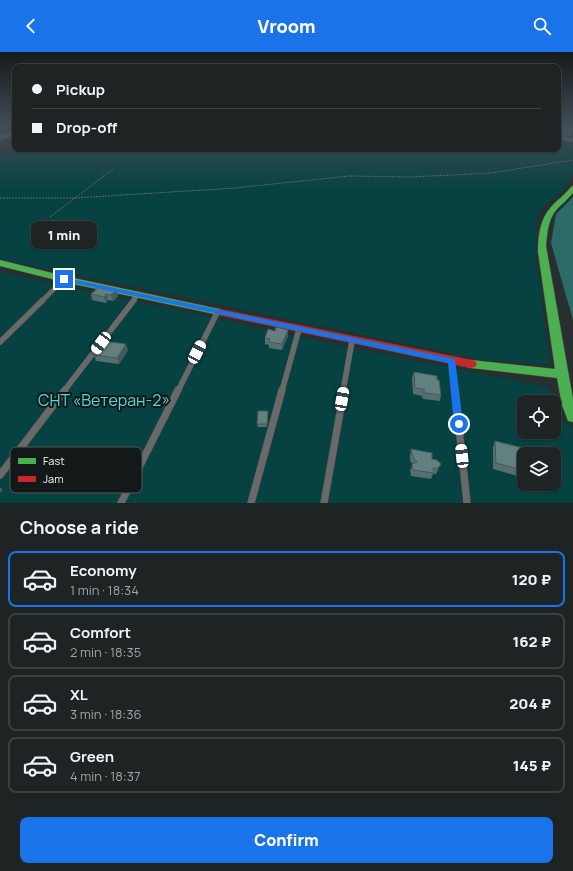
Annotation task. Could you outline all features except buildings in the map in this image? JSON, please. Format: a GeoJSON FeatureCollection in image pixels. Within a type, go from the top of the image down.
{"type":"FeatureCollection","features":[{"type":"Feature","properties":{"kind":"street"},"geometry":{"type":"LineString","coordinates":[[573,188],[549,215],[541,246],[562,374],[568,405],[573,417]]}},
{"type":"Feature","properties":{"kind":"street"},"geometry":{"type":"LineString","coordinates":[[0,263],[64,279],[452,361],[480,366],[562,374]]}},
{"type":"Feature","properties":{"kind":"lane"},"geometry":{"type":"LineString","coordinates":[[0,342],[64,279]]}},
{"type":"Feature","properties":{"kind":"lane"},"geometry":{"type":"LineString","coordinates":[[21,447],[138,294]]}},
{"type":"Feature","properties":{"kind":"lane"},"geometry":{"type":"LineString","coordinates":[[142,461],[218,311]]}},
{"type":"Feature","properties":{"kind":"lane"},"geometry":{"type":"LineString","coordinates":[[251,503],[299,329]]}},
{"type":"Feature","properties":{"kind":"lane"},"geometry":{"type":"LineString","coordinates":[[324,503],[353,339]]}},
{"type":"Feature","properties":{"kind":"lane"},"geometry":{"type":"LineString","coordinates":[[452,361],[467,503]]}},
{"type":"Feature","properties":{"kind":"lane"},"geometry":{"type":"LineString","coordinates":[[0,475],[10,462]]}},
{"type":"Feature","properties":{"kind":"lane"},"geometry":{"type":"LineString","coordinates":[[121,503],[126,493]]}},
{"type":"Feature","properties":{"kind":"path"},"geometry":{"type":"LineString","coordinates":[[0,198],[74,198],[234,188],[349,176],[411,177],[491,173],[573,160]]}},
{"type":"Feature","properties":{"kind":"path"},"geometry":{"type":"LineString","coordinates":[[50,217],[113,169]]}},
{"type":"Feature","properties":{"kind":"green space"},"geometry":{"type":"Polygon","coordinates":[[[561,147],[573,147],[573,173],[563,191],[543,207],[538,216],[536,230],[536,257],[550,365],[485,360],[0,259],[0,156],[14,152],[561,152],[561,147]]]}},
{"type":"Feature","properties":{"kind":"green space","name":"СНТ «Ветеран-2»"},"geometry":{"type":"Polygon","coordinates":[[[0,272],[353,348],[548,387],[551,395],[517,395],[517,439],[561,439],[561,418],[573,428],[573,503],[0,503],[0,272]]]}},
{"type":"Feature","properties":{"kind":"shaded area"},"geometry":{"type":"Polygon","coordinates":[[[573,197],[573,320],[551,243],[556,214],[573,197]]]}},
{"type":"Feature","properties":{"kind":"traffic: fast"},"geometry":{"type":"LineString","coordinates":[[573,188],[553,209],[547,219],[543,235],[542,252],[562,374],[568,405],[573,417]]}},
{"type":"Feature","properties":{"kind":"traffic: fast"},"geometry":{"type":"LineString","coordinates":[[0,263],[64,279],[219,312]]}},
{"type":"Feature","properties":{"kind":"traffic: fast"},"geometry":{"type":"LineString","coordinates":[[471,364],[562,374]]}},
{"type":"Feature","properties":{"kind":"traffic: jam"},"geometry":{"type":"LineString","coordinates":[[219,312],[471,364]]}},
{"type":"Feature","properties":{"kind":"route"},"geometry":{"type":"LineString","coordinates":[[64,279],[452,361],[459,424]]}}]}
